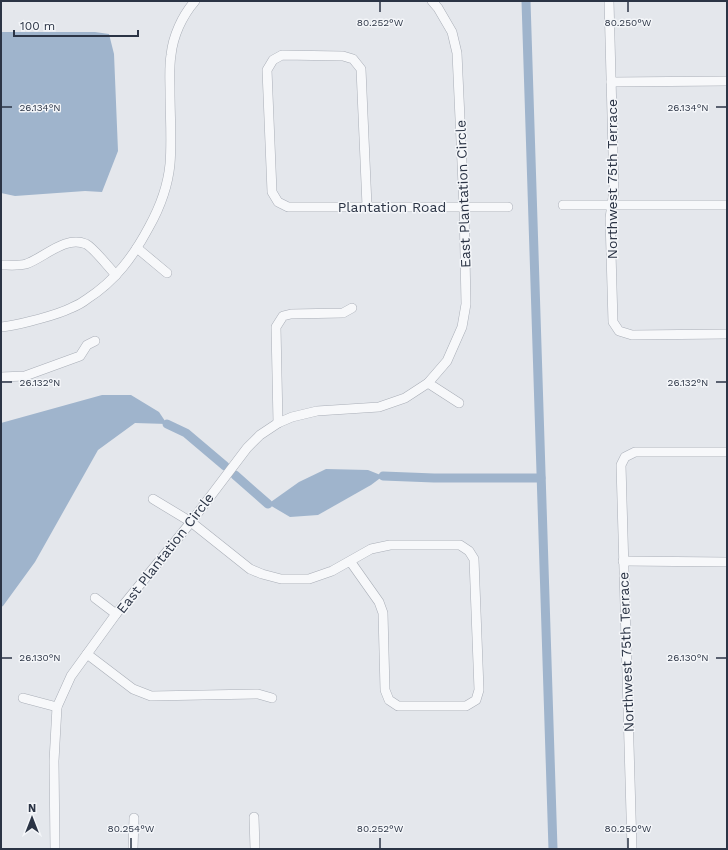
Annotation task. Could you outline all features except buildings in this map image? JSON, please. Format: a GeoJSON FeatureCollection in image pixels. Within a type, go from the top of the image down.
{"type":"FeatureCollection","features":[{"type":"Feature","properties":{"kind":"street"},"geometry":{"type":"LineString","coordinates":[[1,327],[25,323],[72,308],[96,293],[116,275],[123,268],[137,248],[154,217],[166,181],[171,146],[171,54],[174,40],[180,25],[185,14],[195,1]]}},
{"type":"Feature","properties":{"kind":"street","name":"East Plantation Circle"},"geometry":{"type":"LineString","coordinates":[[55,849],[54,761],[57,707],[71,676],[116,614],[191,522],[247,448],[260,435],[278,423],[292,417],[317,411],[379,407],[405,398],[428,383],[447,361],[462,327],[466,304],[464,207],[457,53],[452,32],[438,8],[432,1]]}},
{"type":"Feature","properties":{"kind":"street","name":"Northwest 75th Terrace"},"geometry":{"type":"LineString","coordinates":[[609,1],[614,191],[610,218],[613,322],[619,331],[632,335],[727,334]]}},
{"type":"Feature","properties":{"kind":"street","name":"Plantation Road"},"geometry":{"type":"LineString","coordinates":[[367,206],[361,69],[353,59],[342,56],[282,55],[273,60],[267,70],[272,192],[278,202],[288,207],[508,207]]}},
{"type":"Feature","properties":{"kind":"street"},"geometry":{"type":"LineString","coordinates":[[611,82],[727,81]]}},
{"type":"Feature","properties":{"kind":"street"},"geometry":{"type":"LineString","coordinates":[[563,205],[727,205]]}},
{"type":"Feature","properties":{"kind":"street"},"geometry":{"type":"LineString","coordinates":[[1,265],[25,264],[65,243],[73,242],[86,245],[92,249],[116,275]]}},
{"type":"Feature","properties":{"kind":"street"},"geometry":{"type":"LineString","coordinates":[[137,248],[167,273]]}},
{"type":"Feature","properties":{"kind":"street"},"geometry":{"type":"LineString","coordinates":[[278,423],[276,327],[283,316],[291,314],[343,313],[352,308]]}},
{"type":"Feature","properties":{"kind":"street"},"geometry":{"type":"LineString","coordinates":[[1,377],[25,376],[80,356],[87,345],[95,342]]}},
{"type":"Feature","properties":{"kind":"street"},"geometry":{"type":"LineString","coordinates":[[428,383],[459,403]]}},
{"type":"Feature","properties":{"kind":"street","name":"Northwest 75th Terrace"},"geometry":{"type":"LineString","coordinates":[[632,849],[621,465],[625,456],[635,452],[727,452]]}},
{"type":"Feature","properties":{"kind":"street"},"geometry":{"type":"LineString","coordinates":[[153,499],[191,522],[250,569],[281,579],[309,579],[332,572],[350,561],[371,549],[390,545],[460,545],[469,550],[474,560],[479,690],[476,700],[466,706],[398,706],[389,700],[385,690],[383,613],[379,602],[350,561]]}},
{"type":"Feature","properties":{"kind":"street"},"geometry":{"type":"LineString","coordinates":[[623,561],[727,562]]}},
{"type":"Feature","properties":{"kind":"street"},"geometry":{"type":"LineString","coordinates":[[95,598],[116,614]]}},
{"type":"Feature","properties":{"kind":"street"},"geometry":{"type":"LineString","coordinates":[[87,654],[133,689],[151,696],[258,694],[272,698]]}},
{"type":"Feature","properties":{"kind":"street"},"geometry":{"type":"LineString","coordinates":[[23,698],[57,707]]}},
{"type":"Feature","properties":{"kind":"street"},"geometry":{"type":"LineString","coordinates":[[254,817],[255,849]]}},
{"type":"Feature","properties":{"kind":"street"},"geometry":{"type":"LineString","coordinates":[[134,818],[134,849]]}},
{"type":"Feature","properties":{"kind":"water"},"geometry":{"type":"Polygon","coordinates":[[[1,32],[95,32],[109,34],[114,54],[118,151],[102,192],[85,191],[15,196],[1,193],[1,32]]]}},
{"type":"Feature","properties":{"kind":"water"},"geometry":{"type":"Polygon","coordinates":[[[102,395],[131,395],[159,412],[167,424],[135,423],[98,450],[35,562],[1,607],[1,423],[102,395]]]}},
{"type":"Feature","properties":{"kind":"water"},"geometry":{"type":"Polygon","coordinates":[[[326,469],[368,470],[383,476],[371,485],[318,515],[290,517],[268,504],[299,482],[326,469]]]}},
{"type":"Feature","properties":{"kind":"waterway"},"geometry":{"type":"LineString","coordinates":[[526,1],[553,849]]}},
{"type":"Feature","properties":{"kind":"waterway"},"geometry":{"type":"LineString","coordinates":[[167,424],[186,433],[225,466]]}},
{"type":"Feature","properties":{"kind":"waterway"},"geometry":{"type":"LineString","coordinates":[[235,475],[268,504]]}},
{"type":"Feature","properties":{"kind":"waterway"},"geometry":{"type":"LineString","coordinates":[[383,476],[434,478],[541,478]]}}]}
